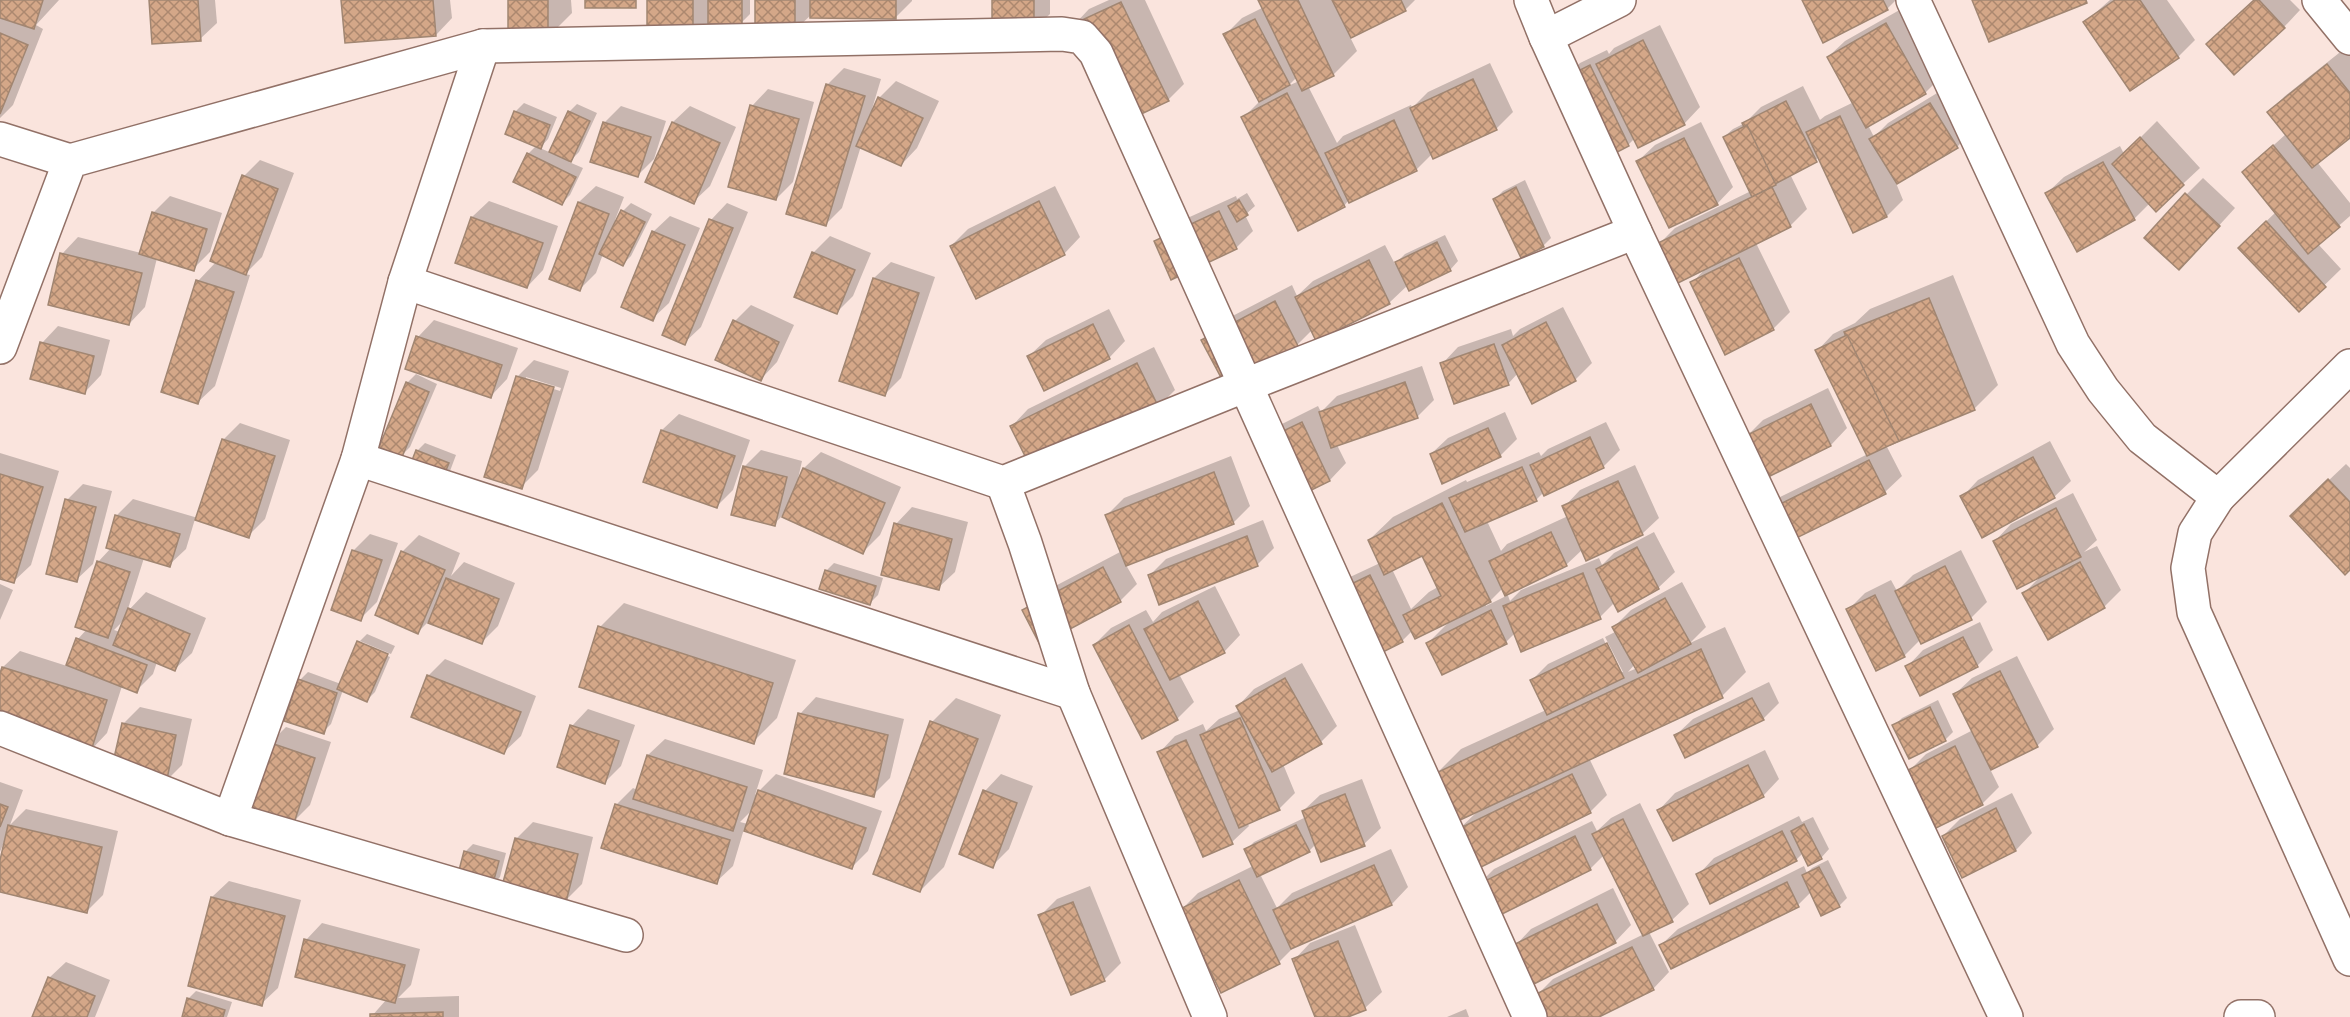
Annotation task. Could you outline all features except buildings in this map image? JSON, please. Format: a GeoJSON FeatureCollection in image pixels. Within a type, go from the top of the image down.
{"type":"FeatureCollection","features":[{"type":"Feature","properties":{"kind":"street"},"geometry":{"type":"LineString","coordinates":[[1531,0],[1635,232],[2006,1017]]}},
{"type":"Feature","properties":{"kind":"street"},"geometry":{"type":"LineString","coordinates":[[1546,37],[1619,0]]}},
{"type":"Feature","properties":{"kind":"street"},"geometry":{"type":"LineString","coordinates":[[1913,0],[2073,344],[2103,390],[2142,438],[2218,497]]}},
{"type":"Feature","properties":{"kind":"street"},"geometry":{"type":"LineString","coordinates":[[2319,0],[2350,38]]}},
{"type":"Feature","properties":{"kind":"street"},"geometry":{"type":"LineString","coordinates":[[0,139],[70,161],[483,46],[1050,34],[1082,37],[1096,53],[1530,1017]]}},
{"type":"Feature","properties":{"kind":"street"},"geometry":{"type":"LineString","coordinates":[[230,819],[358,459],[405,282],[483,46]]}},
{"type":"Feature","properties":{"kind":"street"},"geometry":{"type":"LineString","coordinates":[[0,347],[70,161]]}},
{"type":"Feature","properties":{"kind":"street"},"geometry":{"type":"LineString","coordinates":[[405,282],[1003,483],[1635,232]]}},
{"type":"Feature","properties":{"kind":"street"},"geometry":{"type":"LineString","coordinates":[[2350,366],[2218,497],[2195,533],[2188,568],[2194,612],[2350,959]]}},
{"type":"Feature","properties":{"kind":"street"},"geometry":{"type":"LineString","coordinates":[[358,459],[1073,693]]}},
{"type":"Feature","properties":{"kind":"street"},"geometry":{"type":"LineString","coordinates":[[1003,483],[1025,543],[1073,693],[1210,1017]]}},
{"type":"Feature","properties":{"kind":"street"},"geometry":{"type":"LineString","coordinates":[[0,728],[230,819],[626,935]]}},
{"type":"Feature","properties":{"kind":"street"},"geometry":{"type":"LineString","coordinates":[[2241,1017],[2258,1017]]}}]}
